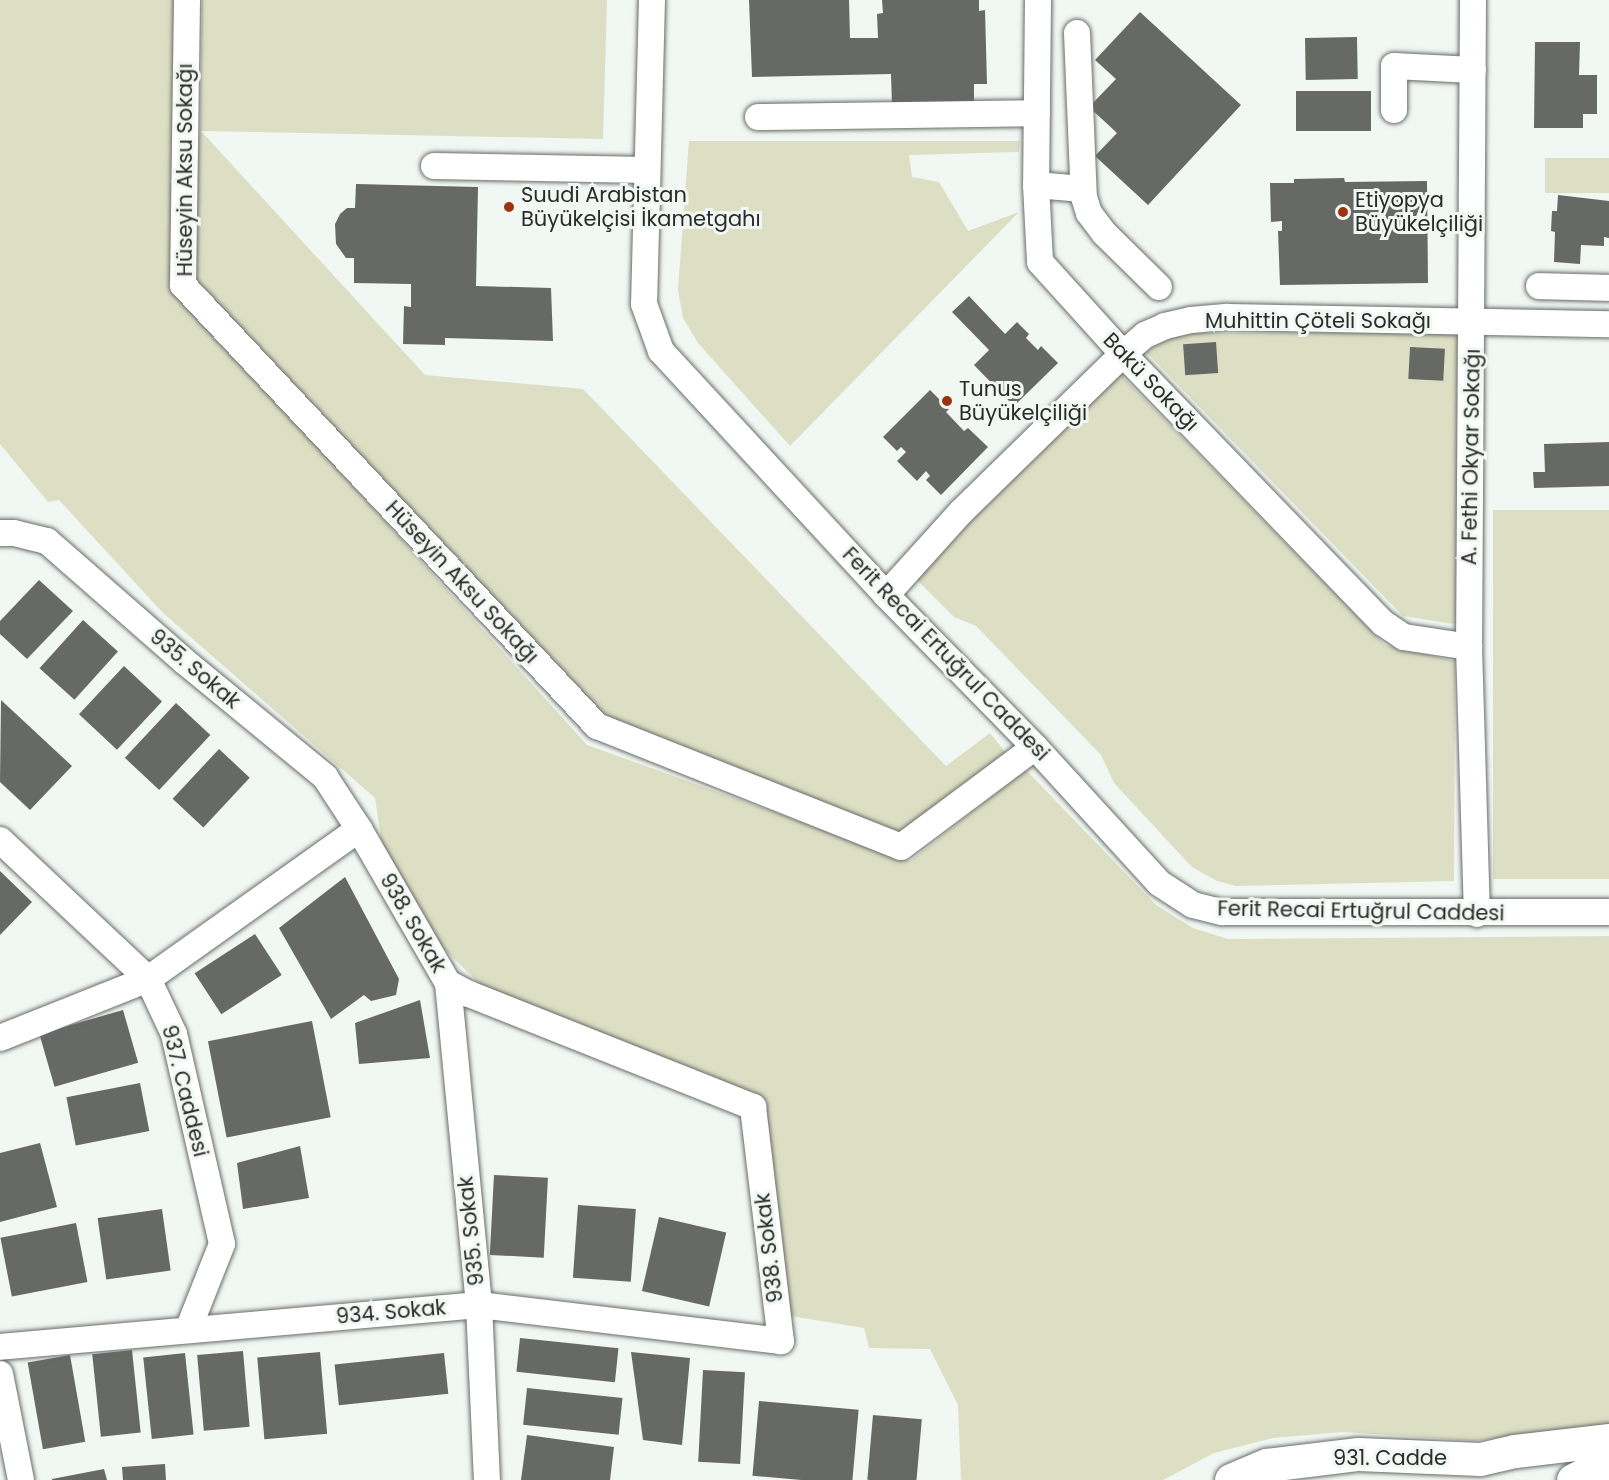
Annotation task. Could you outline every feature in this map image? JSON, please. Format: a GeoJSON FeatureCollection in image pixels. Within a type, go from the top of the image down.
{"type":"FeatureCollection","features":[{"type":"Feature","properties":{"kind":"main road"},"geometry":{"type":"LineString","coordinates":[[1456,1480],[1491,1469],[1515,1451],[1609,1440]]}},
{"type":"Feature","properties":{"kind":"main road","name":"931. Cadde"},"geometry":{"type":"LineString","coordinates":[[1231,1480],[1267,1465],[1358,1454],[1491,1469]]}},
{"type":"Feature","properties":{"kind":"main road"},"geometry":{"type":"LineString","coordinates":[[1573,1480],[1609,1462]]}},
{"type":"Feature","properties":{"kind":"street","name":"Hüseyin Aksu Sokağı"},"geometry":{"type":"LineString","coordinates":[[187,0],[183,285],[597,726],[901,847],[1035,747]]}},
{"type":"Feature","properties":{"kind":"street","name":"Ferit Recai Ertuğrul Caddesi"},"geometry":{"type":"LineString","coordinates":[[652,0],[644,304],[661,351],[886,595],[1035,747],[1159,883],[1193,905],[1222,912],[1476,914],[1609,912]]}},
{"type":"Feature","properties":{"kind":"street","name":"Bakü Sokağı"},"geometry":{"type":"LineString","coordinates":[[1038,0],[1036,185],[1040,262],[1123,354],[1383,623],[1404,637],[1469,646]]}},
{"type":"Feature","properties":{"kind":"street","name":"A. Fethi Okyar Sokağı"},"geometry":{"type":"LineString","coordinates":[[1473,0],[1469,646],[1476,914]]}},
{"type":"Feature","properties":{"kind":"street"},"geometry":{"type":"LineString","coordinates":[[1077,33],[1083,189],[1089,213],[1099,227],[1159,287]]}},
{"type":"Feature","properties":{"kind":"street"},"geometry":{"type":"LineString","coordinates":[[1394,110],[1394,66],[1473,70]]}},
{"type":"Feature","properties":{"kind":"street"},"geometry":{"type":"LineString","coordinates":[[758,117],[1037,114]]}},
{"type":"Feature","properties":{"kind":"street"},"geometry":{"type":"LineString","coordinates":[[434,166],[646,170]]}},
{"type":"Feature","properties":{"kind":"street"},"geometry":{"type":"LineString","coordinates":[[1036,185],[1083,189]]}},
{"type":"Feature","properties":{"kind":"street"},"geometry":{"type":"LineString","coordinates":[[1539,286],[1609,288]]}},
{"type":"Feature","properties":{"kind":"street","name":"Muhittin Çöteli Sokağı"},"geometry":{"type":"LineString","coordinates":[[886,595],[961,512],[1145,335],[1191,320],[1228,317],[1609,324]]}},
{"type":"Feature","properties":{"kind":"street","name":"935. Sokak"},"geometry":{"type":"LineString","coordinates":[[7,533],[47,541],[184,662],[326,777],[359,829]]}},
{"type":"Feature","properties":{"kind":"street"},"geometry":{"type":"LineString","coordinates":[[0,1038],[148,979],[359,829]]}},
{"type":"Feature","properties":{"kind":"street","name":"938. Sokak"},"geometry":{"type":"LineString","coordinates":[[359,829],[448,983],[469,994],[753,1107],[781,1341]]}},
{"type":"Feature","properties":{"kind":"street","name":"937. Caddesi"},"geometry":{"type":"LineString","coordinates":[[0,840],[148,979],[174,1034],[222,1244],[188,1330]]}},
{"type":"Feature","properties":{"kind":"street","name":"935. Sokak"},"geometry":{"type":"LineString","coordinates":[[448,983],[479,1305],[488,1480]]}},
{"type":"Feature","properties":{"kind":"street","name":"934. Sokak"},"geometry":{"type":"LineString","coordinates":[[0,1347],[479,1305],[781,1341]]}},
{"type":"Feature","properties":{"kind":"street"},"geometry":{"type":"LineString","coordinates":[[0,1374],[21,1480]]}},
{"type":"Feature","properties":{"kind":"green space"},"geometry":{"type":"Polygon","coordinates":[[[0,0],[176,0],[174,288],[587,745],[910,861],[1026,770],[1156,905],[1193,928],[1228,939],[1609,936],[1609,1427],[1531,1433],[1474,1441],[1343,1432],[1273,1438],[1214,1453],[1163,1480],[961,1480],[958,1405],[930,1349],[869,1348],[864,1328],[791,1316],[765,1102],[587,1034],[480,984],[441,946],[382,846],[375,798],[163,613],[59,500],[48,502],[0,444],[0,0]]]}},
{"type":"Feature","properties":{"kind":"green space"},"geometry":{"type":"Polygon","coordinates":[[[202,0],[607,0],[603,139],[201,131],[425,375],[583,389],[946,766],[990,733],[1010,758],[899,837],[608,721],[191,281],[200,130],[202,0]]]}},
{"type":"Feature","properties":{"kind":"green space"},"geometry":{"type":"Polygon","coordinates":[[[689,141],[1020,141],[1019,152],[909,155],[912,177],[939,182],[968,231],[1019,212],[790,446],[698,343],[683,318],[678,290],[689,141]]]}},
{"type":"Feature","properties":{"kind":"green space"},"geometry":{"type":"Polygon","coordinates":[[[1545,158],[1609,158],[1609,193],[1545,193],[1545,158]]]}},
{"type":"Feature","properties":{"kind":"green space"},"geometry":{"type":"Polygon","coordinates":[[[1461,332],[1460,625],[1403,616],[1146,352],[1176,333],[1461,332]]]}},
{"type":"Feature","properties":{"kind":"green space"},"geometry":{"type":"Polygon","coordinates":[[[1120,374],[1385,645],[1455,661],[1454,881],[1236,886],[1217,881],[1192,867],[1114,783],[1101,755],[976,626],[954,617],[915,578],[1002,485],[1120,374]]]}},
{"type":"Feature","properties":{"kind":"green space"},"geometry":{"type":"Polygon","coordinates":[[[1493,510],[1609,510],[1609,879],[1493,879],[1493,510]]]}},
{"type":"Feature","properties":{"kind":"building"},"geometry":{"type":"Polygon","coordinates":[[[749,0],[849,0],[850,38],[878,38],[877,14],[883,13],[882,0],[979,0],[979,11],[985,10],[987,84],[974,84],[974,102],[892,105],[891,74],[752,77],[749,0]]]}},
{"type":"Feature","properties":{"kind":"building"},"geometry":{"type":"Polygon","coordinates":[[[1140,12],[1241,105],[1148,205],[1095,156],[1117,133],[1089,107],[1116,79],[1095,60],[1140,12]]]}},
{"type":"Feature","properties":{"kind":"building"},"geometry":{"type":"Polygon","coordinates":[[[1357,37],[1358,79],[1306,80],[1305,38],[1357,37]]]}},
{"type":"Feature","properties":{"kind":"building"},"geometry":{"type":"Polygon","coordinates":[[[1535,42],[1580,42],[1579,75],[1597,75],[1597,114],[1583,114],[1583,128],[1534,128],[1535,42]]]}},
{"type":"Feature","properties":{"kind":"building"},"geometry":{"type":"Polygon","coordinates":[[[1296,91],[1371,91],[1371,131],[1296,131],[1296,91]]]}},
{"type":"Feature","properties":{"kind":"building"},"geometry":{"type":"Polygon","coordinates":[[[1344,178],[1345,182],[1427,181],[1428,283],[1280,285],[1278,231],[1282,231],[1282,221],[1271,222],[1270,183],[1294,183],[1294,179],[1344,178]]]}},
{"type":"Feature","properties":{"kind":"building"},"geometry":{"type":"Polygon","coordinates":[[[356,184],[478,187],[476,286],[551,288],[553,341],[445,338],[445,345],[403,344],[404,306],[411,307],[411,284],[354,283],[354,258],[346,258],[336,244],[335,224],[340,214],[347,208],[355,208],[356,184]]]}},
{"type":"Feature","properties":{"kind":"building"},"geometry":{"type":"Polygon","coordinates":[[[1558,195],[1609,201],[1609,238],[1604,237],[1604,246],[1581,245],[1580,264],[1554,262],[1555,232],[1551,231],[1552,211],[1557,211],[1558,195]]]}},
{"type":"Feature","properties":{"kind":"building"},"geometry":{"type":"Polygon","coordinates":[[[969,296],[1005,334],[1017,322],[1029,334],[1026,338],[1038,350],[1041,346],[1058,363],[1014,406],[974,365],[989,350],[952,312],[969,296]]]}},
{"type":"Feature","properties":{"kind":"building"},"geometry":{"type":"Polygon","coordinates":[[[1216,342],[1218,373],[1185,375],[1183,344],[1216,342]]]}},
{"type":"Feature","properties":{"kind":"building"},"geometry":{"type":"Polygon","coordinates":[[[1410,347],[1445,349],[1443,381],[1408,379],[1410,347]]]}},
{"type":"Feature","properties":{"kind":"building"},"geometry":{"type":"Polygon","coordinates":[[[930,390],[949,409],[946,412],[964,431],[968,428],[988,447],[941,495],[926,480],[930,476],[926,471],[917,481],[897,461],[906,452],[901,447],[897,451],[883,437],[930,390]]]}},
{"type":"Feature","properties":{"kind":"building"},"geometry":{"type":"Polygon","coordinates":[[[1609,442],[1609,486],[1534,488],[1533,472],[1545,472],[1544,444],[1609,442]]]}},
{"type":"Feature","properties":{"kind":"building"},"geometry":{"type":"Polygon","coordinates":[[[39,580],[73,611],[27,659],[0,634],[0,621],[39,580]]]}},
{"type":"Feature","properties":{"kind":"building"},"geometry":{"type":"Polygon","coordinates":[[[83,620],[118,651],[74,700],[40,668],[83,620]]]}},
{"type":"Feature","properties":{"kind":"building"},"geometry":{"type":"Polygon","coordinates":[[[124,666],[162,701],[117,750],[79,714],[124,666]]]}},
{"type":"Feature","properties":{"kind":"building"},"geometry":{"type":"Polygon","coordinates":[[[1,700],[72,766],[30,810],[0,782],[1,700]]]}},
{"type":"Feature","properties":{"kind":"building"},"geometry":{"type":"Polygon","coordinates":[[[176,703],[210,735],[159,790],[125,758],[176,703]]]}},
{"type":"Feature","properties":{"kind":"building"},"geometry":{"type":"Polygon","coordinates":[[[219,749],[250,778],[203,827],[173,799],[219,749]]]}},
{"type":"Feature","properties":{"kind":"building"},"geometry":{"type":"Polygon","coordinates":[[[0,871],[32,902],[0,935],[0,871]]]}},
{"type":"Feature","properties":{"kind":"building"},"geometry":{"type":"Polygon","coordinates":[[[345,877],[399,979],[396,995],[371,1001],[364,995],[331,1019],[279,928],[345,877]]]}},
{"type":"Feature","properties":{"kind":"building"},"geometry":{"type":"Polygon","coordinates":[[[255,934],[282,975],[221,1014],[195,973],[255,934]]]}},
{"type":"Feature","properties":{"kind":"building"},"geometry":{"type":"Polygon","coordinates":[[[420,1000],[430,1058],[359,1064],[355,1023],[420,1000]]]}},
{"type":"Feature","properties":{"kind":"building"},"geometry":{"type":"Polygon","coordinates":[[[123,1010],[138,1063],[55,1087],[39,1034],[123,1010]]]}},
{"type":"Feature","properties":{"kind":"building"},"geometry":{"type":"Polygon","coordinates":[[[312,1021],[331,1117],[227,1137],[208,1041],[312,1021]]]}},
{"type":"Feature","properties":{"kind":"building"},"geometry":{"type":"Polygon","coordinates":[[[140,1083],[149,1131],[76,1145],[66,1097],[140,1083]]]}},
{"type":"Feature","properties":{"kind":"building"},"geometry":{"type":"Polygon","coordinates":[[[40,1143],[57,1207],[0,1222],[0,1153],[40,1143]]]}},
{"type":"Feature","properties":{"kind":"building"},"geometry":{"type":"Polygon","coordinates":[[[300,1146],[309,1198],[243,1209],[237,1163],[300,1146]]]}},
{"type":"Feature","properties":{"kind":"building"},"geometry":{"type":"Polygon","coordinates":[[[494,1175],[548,1178],[544,1258],[490,1255],[494,1175]]]}},
{"type":"Feature","properties":{"kind":"building"},"geometry":{"type":"Polygon","coordinates":[[[578,1205],[636,1209],[631,1282],[573,1278],[578,1205]]]}},
{"type":"Feature","properties":{"kind":"building"},"geometry":{"type":"Polygon","coordinates":[[[162,1209],[171,1270],[106,1279],[98,1218],[162,1209]]]}},
{"type":"Feature","properties":{"kind":"building"},"geometry":{"type":"Polygon","coordinates":[[[659,1217],[726,1233],[709,1307],[642,1291],[659,1217]]]}},
{"type":"Feature","properties":{"kind":"building"},"geometry":{"type":"Polygon","coordinates":[[[76,1223],[87,1282],[12,1297],[0,1238],[76,1223]]]}},
{"type":"Feature","properties":{"kind":"building"},"geometry":{"type":"Polygon","coordinates":[[[520,1338],[618,1348],[615,1382],[516,1372],[520,1338]]]}},
{"type":"Feature","properties":{"kind":"building"},"geometry":{"type":"Polygon","coordinates":[[[132,1350],[141,1433],[101,1437],[92,1354],[132,1350]]]}},
{"type":"Feature","properties":{"kind":"building"},"geometry":{"type":"Polygon","coordinates":[[[243,1351],[250,1427],[204,1431],[197,1355],[243,1351]]]}},
{"type":"Feature","properties":{"kind":"building"},"geometry":{"type":"Polygon","coordinates":[[[320,1352],[327,1434],[264,1439],[257,1357],[320,1352]]]}},
{"type":"Feature","properties":{"kind":"building"},"geometry":{"type":"Polygon","coordinates":[[[631,1352],[690,1358],[682,1445],[643,1440],[631,1352]]]}},
{"type":"Feature","properties":{"kind":"building"},"geometry":{"type":"Polygon","coordinates":[[[185,1353],[194,1435],[152,1439],[143,1357],[185,1353]]]}},
{"type":"Feature","properties":{"kind":"building"},"geometry":{"type":"Polygon","coordinates":[[[444,1353],[448,1394],[339,1405],[335,1364],[444,1353]]]}},
{"type":"Feature","properties":{"kind":"building"},"geometry":{"type":"Polygon","coordinates":[[[70,1355],[85,1442],[43,1449],[28,1362],[70,1355]]]}},
{"type":"Feature","properties":{"kind":"building"},"geometry":{"type":"Polygon","coordinates":[[[703,1370],[745,1372],[740,1464],[698,1462],[703,1370]]]}},
{"type":"Feature","properties":{"kind":"building"},"geometry":{"type":"Polygon","coordinates":[[[527,1388],[622,1398],[619,1435],[523,1425],[527,1388]]]}},
{"type":"Feature","properties":{"kind":"building"},"geometry":{"type":"Polygon","coordinates":[[[759,1401],[859,1410],[852,1480],[801,1480],[752,1476],[759,1401]]]}},
{"type":"Feature","properties":{"kind":"building"},"geometry":{"type":"Polygon","coordinates":[[[873,1415],[922,1419],[917,1480],[867,1480],[873,1415]]]}},
{"type":"Feature","properties":{"kind":"building"},"geometry":{"type":"Polygon","coordinates":[[[527,1435],[614,1447],[610,1480],[521,1480],[527,1435]]]}},
{"type":"Feature","properties":{"kind":"building"},"geometry":{"type":"Polygon","coordinates":[[[165,1464],[166,1480],[123,1480],[122,1467],[165,1464]]]}},
{"type":"Feature","properties":{"kind":"building"},"geometry":{"type":"Polygon","coordinates":[[[104,1469],[107,1480],[52,1480],[52,1479],[104,1469]]]}},
{"type":"Feature","properties":{"kind":"place","name":"Suudi Arabistan Büyükelçisi İkametgahı"},"geometry":{"type":"Point","coordinates":[509,207]}},
{"type":"Feature","properties":{"kind":"place","name":"Etiyopya Büyükelçiliği"},"geometry":{"type":"Point","coordinates":[1343,212]}},
{"type":"Feature","properties":{"kind":"place","name":"Tunus Büyükelçiliği"},"geometry":{"type":"Point","coordinates":[947,401]}}]}
